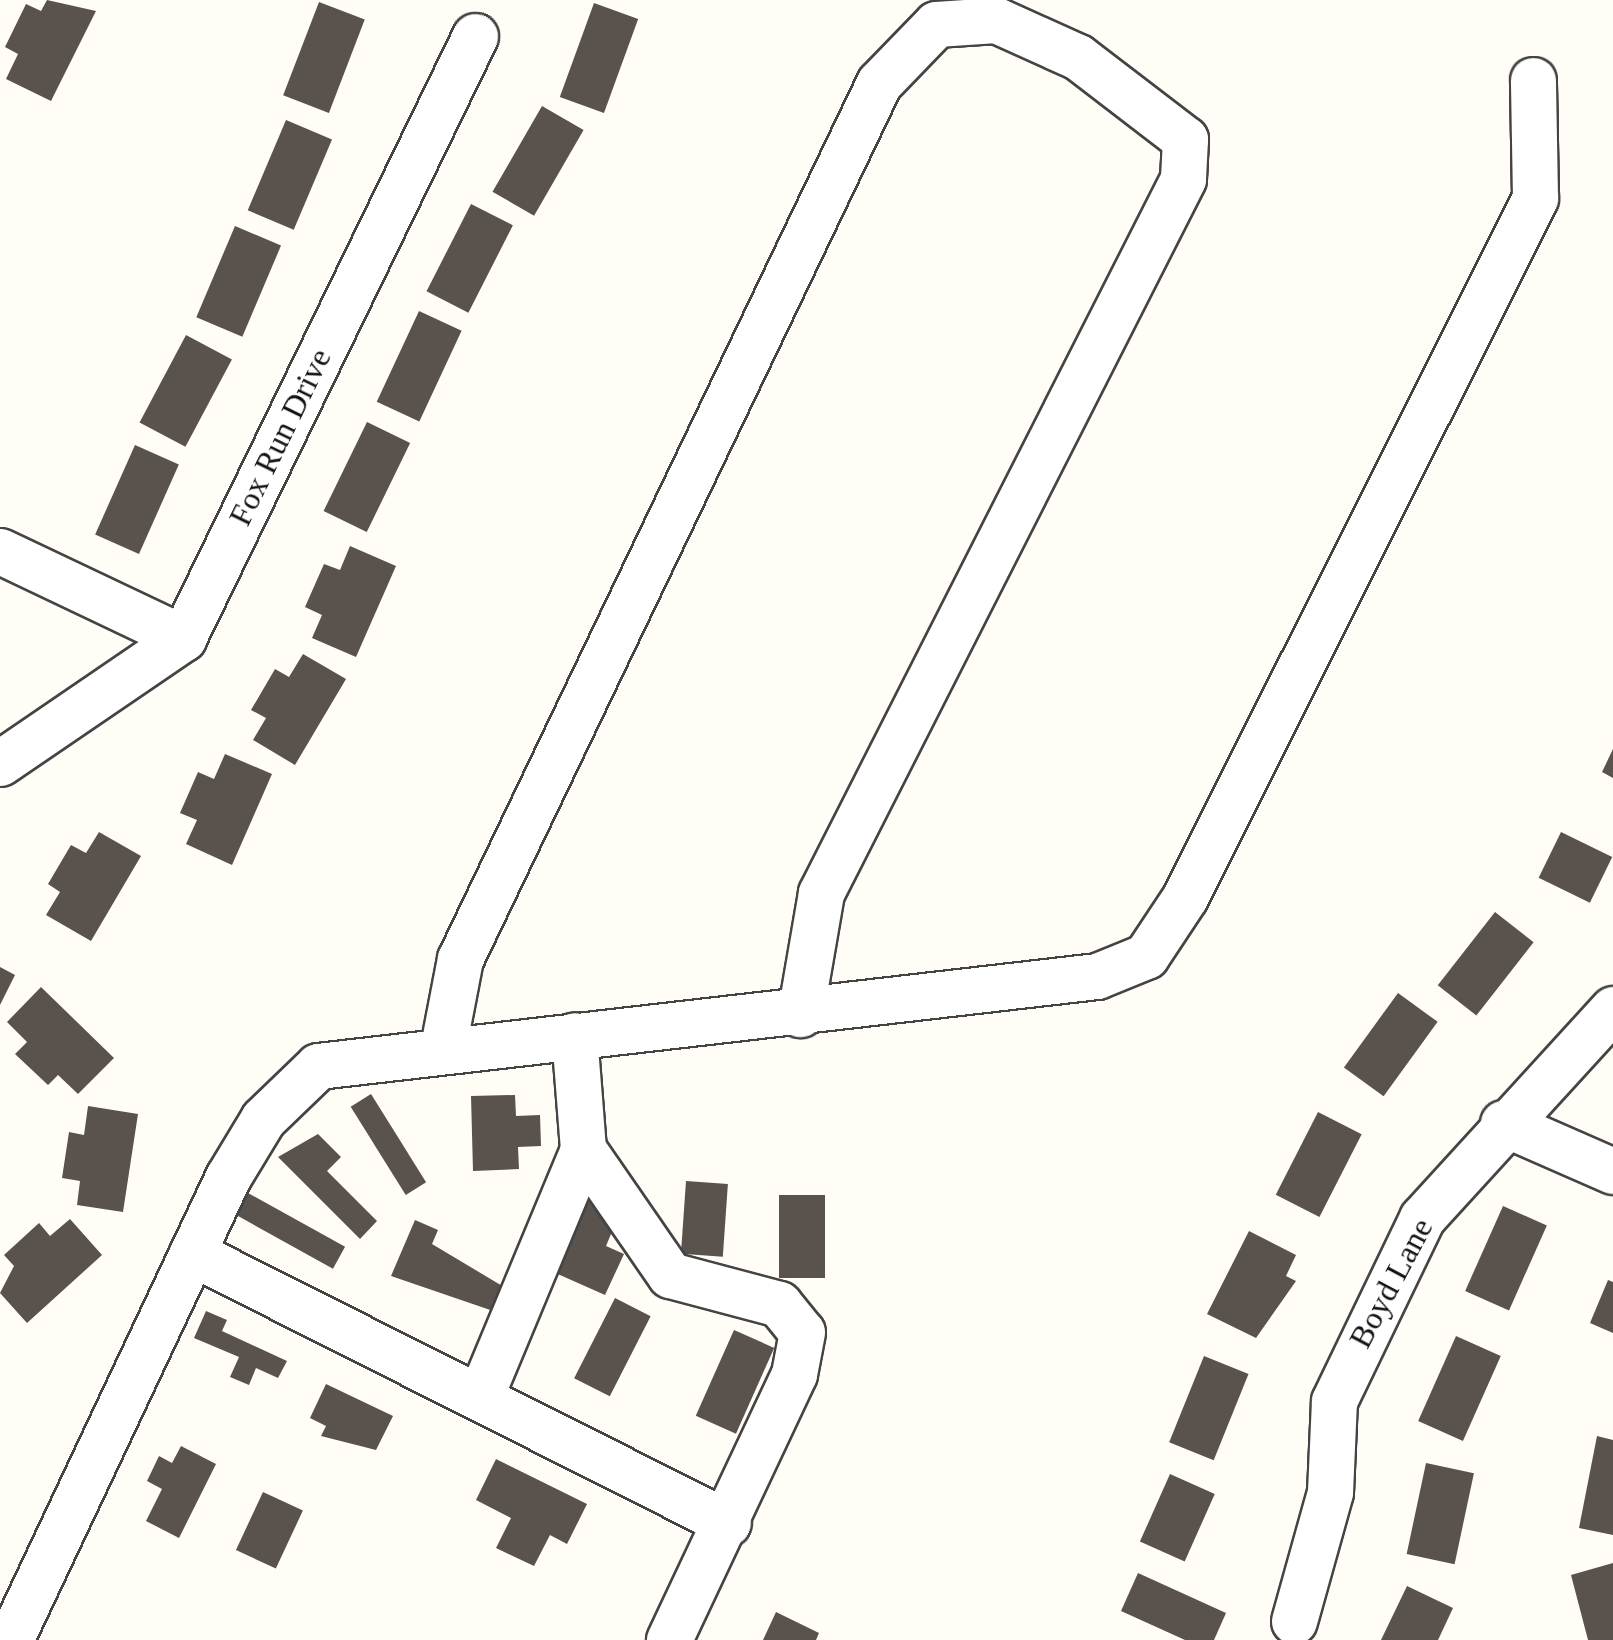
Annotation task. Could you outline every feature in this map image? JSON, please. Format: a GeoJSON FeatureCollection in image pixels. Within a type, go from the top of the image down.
{"type":"FeatureCollection","features":[{"type":"Feature","properties":{"kind":"street"},"geometry":{"type":"LineString","coordinates":[[443,1048],[460,959],[879,83],[936,24],[996,20],[1078,57],[1185,139],[1182,179],[821,893],[800,1014]]}},
{"type":"Feature","properties":{"kind":"street","name":"Fox Run Drive"},"geometry":{"type":"LineString","coordinates":[[0,763],[183,638],[475,36]]}},
{"type":"Feature","properties":{"kind":"street"},"geometry":{"type":"LineString","coordinates":[[10,1640],[192,1253],[263,1118],[318,1066],[443,1048],[800,1014],[1097,976],[1146,956],[1185,897],[1536,198],[1533,80]]}},
{"type":"Feature","properties":{"kind":"street"},"geometry":{"type":"LineString","coordinates":[[0,551],[183,638]]}},
{"type":"Feature","properties":{"kind":"street","name":"Boyd Lane"},"geometry":{"type":"LineString","coordinates":[[1294,1621],[1330,1492],[1334,1402],[1356,1346],[1422,1218],[1503,1123],[1613,1009]]}},
{"type":"Feature","properties":{"kind":"street"},"geometry":{"type":"LineString","coordinates":[[480,1397],[583,1149],[574,1036]]}},
{"type":"Feature","properties":{"kind":"street"},"geometry":{"type":"LineString","coordinates":[[1503,1123],[1613,1172]]}},
{"type":"Feature","properties":{"kind":"street"},"geometry":{"type":"LineString","coordinates":[[583,1149],[670,1275],[779,1304],[802,1332],[733,1512],[669,1640]]}},
{"type":"Feature","properties":{"kind":"street"},"geometry":{"type":"LineString","coordinates":[[192,1253],[480,1397],[733,1512]]}},
{"type":"Feature","properties":{"kind":"building"},"geometry":{"type":"Polygon","coordinates":[[[47,0],[96,11],[51,101],[6,79],[18,54],[5,47],[26,4],[41,11],[47,0]]]}},
{"type":"Feature","properties":{"kind":"building"},"geometry":{"type":"Polygon","coordinates":[[[319,2],[365,20],[329,113],[283,95],[319,2]]]}},
{"type":"Feature","properties":{"kind":"building"},"geometry":{"type":"Polygon","coordinates":[[[594,3],[638,19],[604,113],[560,97],[594,3]]]}},
{"type":"Feature","properties":{"kind":"building"},"geometry":{"type":"Polygon","coordinates":[[[542,106],[584,130],[534,216],[492,192],[542,106]]]}},
{"type":"Feature","properties":{"kind":"building"},"geometry":{"type":"Polygon","coordinates":[[[286,120],[332,140],[294,230],[248,210],[286,120]]]}},
{"type":"Feature","properties":{"kind":"building"},"geometry":{"type":"Polygon","coordinates":[[[471,204],[513,225],[468,313],[427,291],[471,204]]]}},
{"type":"Feature","properties":{"kind":"building"},"geometry":{"type":"Polygon","coordinates":[[[235,226],[281,246],[242,337],[196,317],[235,226]]]}},
{"type":"Feature","properties":{"kind":"building"},"geometry":{"type":"Polygon","coordinates":[[[419,311],[462,331],[419,421],[377,402],[419,311]]]}},
{"type":"Feature","properties":{"kind":"building"},"geometry":{"type":"Polygon","coordinates":[[[186,335],[232,359],[185,447],[140,422],[186,335]]]}},
{"type":"Feature","properties":{"kind":"building"},"geometry":{"type":"Polygon","coordinates":[[[367,422],[410,443],[367,532],[324,511],[367,422]]]}},
{"type":"Feature","properties":{"kind":"building"},"geometry":{"type":"Polygon","coordinates":[[[135,445],[179,465],[139,554],[95,535],[135,445]]]}},
{"type":"Feature","properties":{"kind":"building"},"geometry":{"type":"Polygon","coordinates":[[[350,546],[396,566],[356,657],[312,638],[322,615],[305,607],[324,564],[340,570],[350,546]]]}},
{"type":"Feature","properties":{"kind":"building"},"geometry":{"type":"Polygon","coordinates":[[[303,654],[346,679],[295,765],[253,740],[266,718],[251,710],[275,669],[289,677],[303,654]]]}},
{"type":"Feature","properties":{"kind":"building"},"geometry":{"type":"Polygon","coordinates":[[[1613,749],[1613,778],[1602,772],[1613,749]]]}},
{"type":"Feature","properties":{"kind":"building"},"geometry":{"type":"Polygon","coordinates":[[[225,754],[272,774],[232,865],[186,844],[197,820],[180,813],[198,772],[214,779],[225,754]]]}},
{"type":"Feature","properties":{"kind":"building"},"geometry":{"type":"Polygon","coordinates":[[[99,832],[141,856],[91,941],[46,915],[60,892],[48,884],[71,845],[86,853],[99,832]]]}},
{"type":"Feature","properties":{"kind":"building"},"geometry":{"type":"Polygon","coordinates":[[[1561,832],[1612,857],[1590,903],[1539,878],[1561,832]]]}},
{"type":"Feature","properties":{"kind":"building"},"geometry":{"type":"Polygon","coordinates":[[[1495,912],[1534,942],[1476,1015],[1438,985],[1495,912]]]}},
{"type":"Feature","properties":{"kind":"building"},"geometry":{"type":"Polygon","coordinates":[[[0,967],[15,975],[0,1005],[0,967]]]}},
{"type":"Feature","properties":{"kind":"building"},"geometry":{"type":"Polygon","coordinates":[[[41,987],[114,1058],[78,1094],[58,1075],[48,1085],[15,1054],[27,1042],[7,1022],[41,987]]]}},
{"type":"Feature","properties":{"kind":"building"},"geometry":{"type":"Polygon","coordinates":[[[1398,993],[1438,1022],[1384,1096],[1344,1067],[1398,993]]]}},
{"type":"Feature","properties":{"kind":"building"},"geometry":{"type":"Polygon","coordinates":[[[371,1094],[426,1182],[406,1195],[351,1107],[371,1094]]]}},
{"type":"Feature","properties":{"kind":"building"},"geometry":{"type":"Polygon","coordinates":[[[515,1095],[516,1116],[540,1115],[541,1146],[518,1147],[519,1169],[473,1171],[471,1096],[515,1095]]]}},
{"type":"Feature","properties":{"kind":"building"},"geometry":{"type":"Polygon","coordinates":[[[88,1106],[138,1114],[123,1212],[77,1205],[80,1181],[62,1178],[69,1132],[84,1135],[88,1106]]]}},
{"type":"Feature","properties":{"kind":"building"},"geometry":{"type":"Polygon","coordinates":[[[1318,1112],[1362,1134],[1319,1217],[1276,1195],[1318,1112]]]}},
{"type":"Feature","properties":{"kind":"building"},"geometry":{"type":"Polygon","coordinates":[[[318,1134],[341,1157],[327,1171],[377,1221],[360,1239],[278,1157],[318,1134]]]}},
{"type":"Feature","properties":{"kind":"building"},"geometry":{"type":"Polygon","coordinates":[[[686,1181],[728,1184],[723,1257],[681,1254],[686,1181]]]}},
{"type":"Feature","properties":{"kind":"building"},"geometry":{"type":"Polygon","coordinates":[[[248,1193],[345,1247],[333,1269],[236,1215],[248,1193]]]}},
{"type":"Feature","properties":{"kind":"building"},"geometry":{"type":"Polygon","coordinates":[[[779,1195],[825,1195],[825,1278],[779,1278],[779,1195]]]}},
{"type":"Feature","properties":{"kind":"building"},"geometry":{"type":"Polygon","coordinates":[[[583,1199],[619,1215],[606,1246],[624,1254],[605,1295],[551,1271],[583,1199]]]}},
{"type":"Feature","properties":{"kind":"building"},"geometry":{"type":"Polygon","coordinates":[[[1503,1206],[1547,1226],[1509,1310],[1465,1291],[1503,1206]]]}},
{"type":"Feature","properties":{"kind":"building"},"geometry":{"type":"Polygon","coordinates":[[[70,1219],[102,1255],[27,1323],[0,1293],[14,1266],[4,1255],[39,1223],[50,1236],[70,1219]]]}},
{"type":"Feature","properties":{"kind":"building"},"geometry":{"type":"Polygon","coordinates":[[[415,1220],[438,1230],[432,1244],[509,1290],[499,1313],[391,1276],[415,1220]]]}},
{"type":"Feature","properties":{"kind":"building"},"geometry":{"type":"Polygon","coordinates":[[[1249,1231],[1296,1255],[1286,1276],[1296,1281],[1256,1338],[1207,1314],[1249,1231]]]}},
{"type":"Feature","properties":{"kind":"building"},"geometry":{"type":"Polygon","coordinates":[[[1608,1280],[1613,1282],[1613,1333],[1590,1323],[1608,1280]]]}},
{"type":"Feature","properties":{"kind":"building"},"geometry":{"type":"Polygon","coordinates":[[[615,1298],[651,1316],[610,1396],[574,1378],[615,1298]]]}},
{"type":"Feature","properties":{"kind":"building"},"geometry":{"type":"Polygon","coordinates":[[[206,1311],[227,1320],[222,1331],[287,1361],[278,1378],[256,1368],[249,1385],[230,1377],[239,1357],[194,1338],[206,1311]]]}},
{"type":"Feature","properties":{"kind":"building"},"geometry":{"type":"Polygon","coordinates":[[[734,1330],[774,1348],[736,1434],[696,1416],[734,1330]]]}},
{"type":"Feature","properties":{"kind":"building"},"geometry":{"type":"Polygon","coordinates":[[[1456,1336],[1501,1356],[1463,1441],[1418,1421],[1456,1336]]]}},
{"type":"Feature","properties":{"kind":"building"},"geometry":{"type":"Polygon","coordinates":[[[1204,1356],[1249,1374],[1214,1460],[1169,1442],[1204,1356]]]}},
{"type":"Feature","properties":{"kind":"building"},"geometry":{"type":"Polygon","coordinates":[[[326,1384],[393,1416],[376,1450],[321,1436],[326,1426],[310,1418],[326,1384]]]}},
{"type":"Feature","properties":{"kind":"building"},"geometry":{"type":"Polygon","coordinates":[[[1597,1436],[1613,1440],[1613,1535],[1579,1528],[1597,1436]]]}},
{"type":"Feature","properties":{"kind":"building"},"geometry":{"type":"Polygon","coordinates":[[[181,1446],[216,1464],[179,1538],[146,1521],[162,1489],[147,1481],[159,1456],[172,1463],[181,1446]]]}},
{"type":"Feature","properties":{"kind":"building"},"geometry":{"type":"Polygon","coordinates":[[[496,1459],[587,1504],[567,1544],[550,1535],[534,1566],[496,1548],[511,1518],[476,1500],[496,1459]]]}},
{"type":"Feature","properties":{"kind":"building"},"geometry":{"type":"Polygon","coordinates":[[[1426,1463],[1474,1473],[1455,1564],[1407,1554],[1426,1463]]]}},
{"type":"Feature","properties":{"kind":"building"},"geometry":{"type":"Polygon","coordinates":[[[1170,1474],[1215,1494],[1185,1562],[1140,1542],[1170,1474]]]}},
{"type":"Feature","properties":{"kind":"building"},"geometry":{"type":"Polygon","coordinates":[[[263,1492],[303,1511],[276,1569],[236,1550],[263,1492]]]}},
{"type":"Feature","properties":{"kind":"building"},"geometry":{"type":"Polygon","coordinates":[[[1613,1563],[1613,1640],[1588,1640],[1571,1575],[1613,1563]]]}},
{"type":"Feature","properties":{"kind":"building"},"geometry":{"type":"Polygon","coordinates":[[[1138,1573],[1226,1613],[1214,1640],[1185,1640],[1121,1611],[1138,1573]]]}},
{"type":"Feature","properties":{"kind":"building"},"geometry":{"type":"Polygon","coordinates":[[[1407,1586],[1453,1608],[1438,1640],[1381,1640],[1407,1586]]]}},
{"type":"Feature","properties":{"kind":"building"},"geometry":{"type":"Polygon","coordinates":[[[776,1612],[819,1633],[816,1640],[763,1640],[776,1612]]]}}]}
